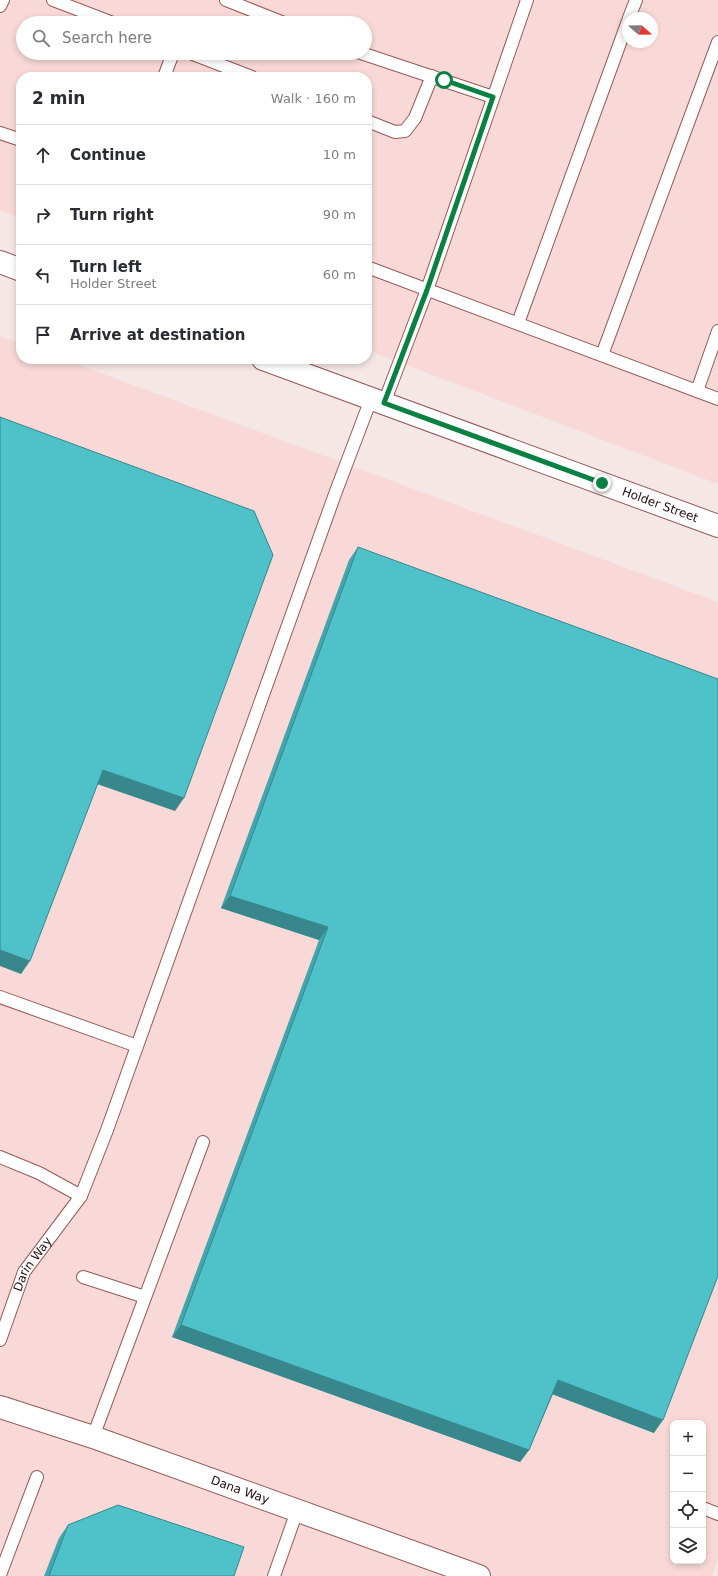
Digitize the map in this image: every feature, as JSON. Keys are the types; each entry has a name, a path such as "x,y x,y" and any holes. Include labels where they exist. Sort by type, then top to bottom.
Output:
{"street":[{"path":"0,262 16,268"},
{"name":"Holder Street","path":"278,364 718,526"},
{"name":"Dana Way","path":"0,1407 93,1437 468,1574"}],"lane":[{"path":"0,6 3,0"},
{"path":"53,0 95,16"},
{"path":"226,0 266,16"},
{"name":"Darin Way","path":"0,1340 24,1272 80,1196 137,1046 335,494 427,290 527,0"},
{"path":"631,12 636,0"},
{"path":"518,324 622,38"},
{"path":"602,355 718,42"},
{"path":"372,57 493,97"},
{"path":"166,72 170,60"},
{"path":"208,60 239,72"},
{"path":"372,123 395,132 405,130 415,118 432,76"},
{"path":"0,133 16,138"},
{"path":"372,269 718,399"},
{"path":"697,391 718,331"},
{"path":"0,997 137,1046"},
{"path":"93,1437 203,1142"},
{"path":"0,1157 39,1173 80,1196"},
{"path":"83,1276 145,1297"},
{"path":"0,1575 37,1477"},
{"path":"706,1509 718,1514"},
{"path":"274,1576 297,1511"}],"shaded area":[{"path":"0,0 718,0 718,484 372,352 372,72 16,72 16,216 0,210"},
{"path":"0,336 16,342 16,364 76,364 718,602 718,1559 712,1576 0,1576"}],"building":[{"path":"0,417 254,511 273,555 184,798 103,770 30,961 0,950"},
{"path":"358,547 718,679 718,1276 663,1420 558,1380 529,1450 181,1325 328,927 230,896"},
{"path":"118,1505 244,1547 234,1576 49,1576 68,1525"}],"route":[{"path":"444,80 493,97 427,290 384,403 602,483"}]}
